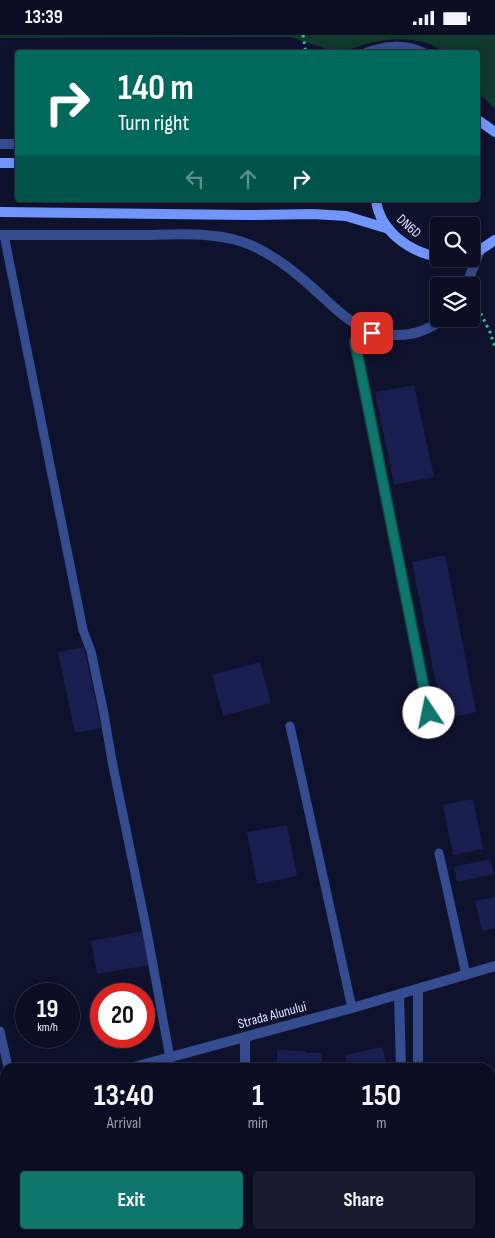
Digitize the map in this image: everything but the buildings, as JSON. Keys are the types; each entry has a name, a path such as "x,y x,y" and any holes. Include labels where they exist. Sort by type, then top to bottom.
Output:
{"main road":[{"path":"480,120 495,132"},
{"path":"0,163 15,163"},
{"name":"DN6D","path":"377,202 383,221 394,235 409,247 430,256"},
{"path":"0,212 346,215 389,229"},
{"path":"480,248 495,239"}],"street":[{"path":"374,50 397,45 417,50"},
{"path":"0,144 15,143"},
{"path":"2,235 185,235 226,237 272,255 301,277 344,317 360,328 372,333 406,335 431,327"},
{"name":"Strada Alunului","path":"150,1063 495,967"},
{"path":"418,989 418,1063"},
{"path":"399,995 401,1063"},
{"path":"245,1037 245,1063"}],"lane":[{"path":"2,235 82,630 91,651 104,714 170,1058"},
{"path":"360,328 355,342 429,713"},
{"path":"290,726 352,1008"},
{"path":"439,853 466,975"},
{"path":"0,1031 7,1063"}],"path":[{"path":"303,35 306,50"},
{"path":"480,312 490,331 495,348"}],"green space":[{"path":"0,35 495,35 495,109 480,94 480,50 441,50 427,43 405,39 384,40 348,50 330,50 290,37 0,38"}],"route":[{"path":"372,333 360,328 355,342 429,713"}]}
